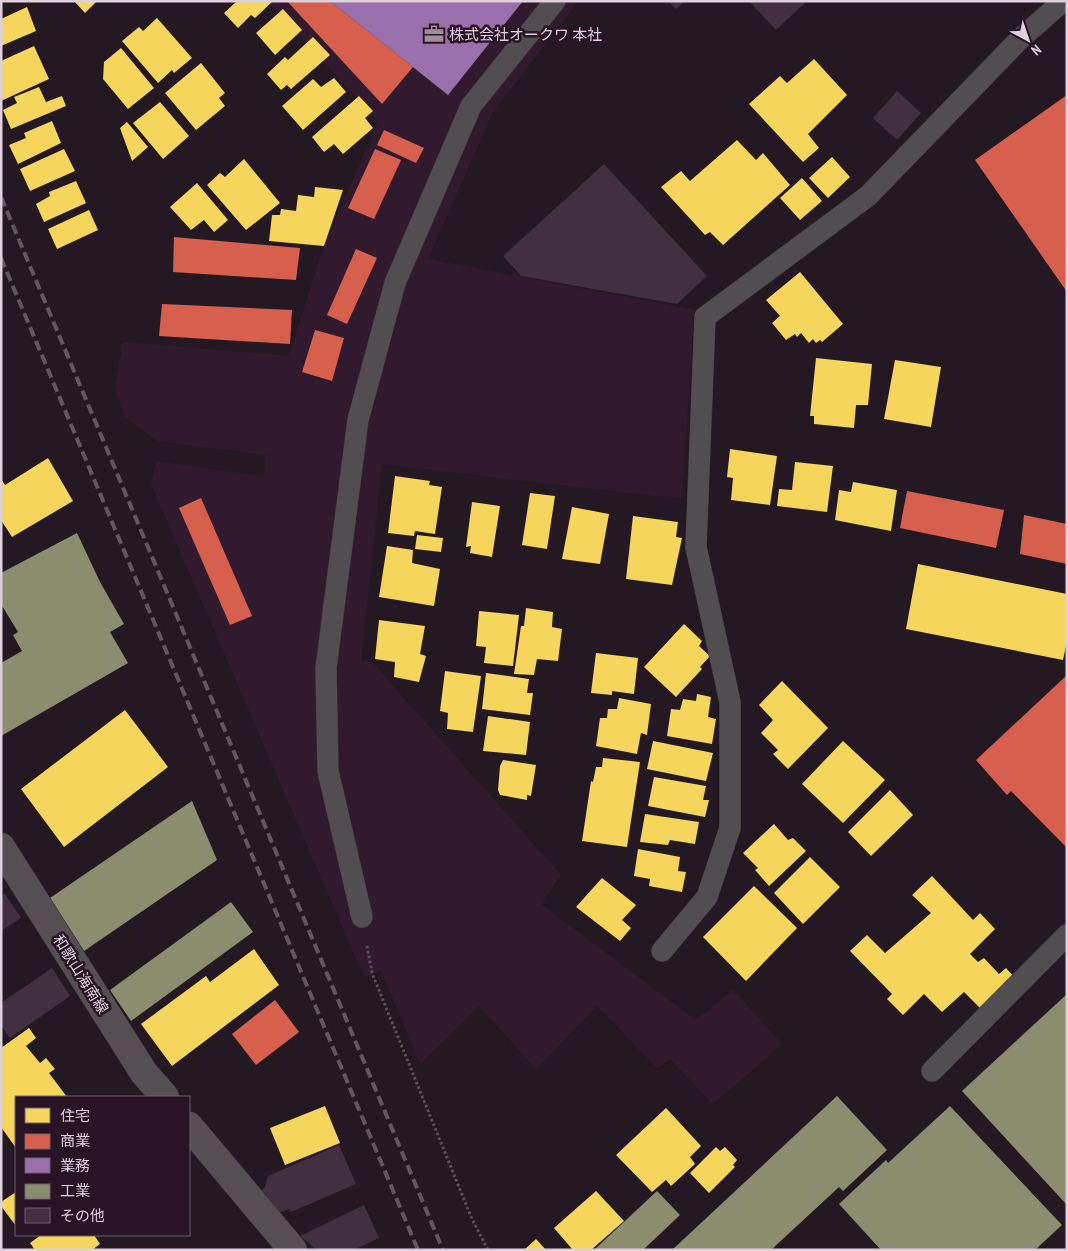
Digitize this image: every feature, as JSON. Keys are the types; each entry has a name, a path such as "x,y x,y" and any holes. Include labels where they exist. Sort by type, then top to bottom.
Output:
{"main road":[{"name":"和歌山海南線","path":"1,848 144,1073 164,1096"},
{"path":"190,1127 293,1250"}],"lane":[{"path":"362,917 328,771 326,668 358,420 395,283 471,106 555,1"},
{"path":"662,951 707,897 730,828 730,702 696,547 705,317 868,196 1019,40 1063,1"},
{"path":"932,1071 1067,935"}],"path":[{"path":"362,917 372,973 472,1219 488,1250"}],"shaded area":[{"name":"株式会社オークワ 本社","path":"267,1 578,1 492,114 428,259 694,310 682,499 382,464 361,661 372,662 561,875 541,904 696,1020 733,990 782,1044 713,1104 670,1059 658,1069 597,1006 536,1069 479,1006 420,1064 381,970 364,977 151,484 156,461 264,476 266,455 158,441 125,417 115,388 123,342 289,356 322,251 378,121"}],"building: 住宅":[{"path":"74,1 97,1 85,13"},
{"path":"237,1 273,1 255,18 251,15 238,28 224,13"},
{"path":"27,7 36,31 1,46 1,19"},
{"path":"283,9 302,30 275,55 256,33"},
{"path":"157,18 192,58 174,73 172,70 158,83 122,41 139,27 143,31"},
{"path":"313,37 330,55 291,89 287,85 281,90 267,74 285,57 288,60"},
{"path":"34,46 49,79 1,101 1,61"},
{"path":"121,48 154,88 128,109 103,79 104,62"},
{"path":"814,59 847,95 808,134 819,148 803,162 749,104 780,76 787,83"},
{"path":"201,63 225,93 219,98 225,106 196,130 165,93"},
{"path":"334,78 346,92 303,130 282,106 313,79 321,87"},
{"path":"39,87 46,102 62,96 66,106 11,129 3,110 17,103 14,97"},
{"path":"359,96 373,111 365,118 373,128 343,154 334,144 324,152 312,137"},
{"path":"160,102 189,136 163,159 133,123"},
{"path":"52,121 61,143 18,164 9,145 26,138 24,133"},
{"path":"127,122 148,147 132,161 120,128"},
{"path":"737,140 756,160 763,153 790,185 723,245 710,232 705,235 661,187 681,171 690,181"},
{"path":"64,149 75,171 30,191 20,169"},
{"path":"832,157 850,177 828,198 809,178"},
{"path":"244,159 280,203 246,230 207,185 220,173 225,177"},
{"path":"802,178 822,201 800,220 780,198"},
{"path":"76,181 86,203 44,222 36,204 50,196 49,192"},
{"path":"197,183 228,220 214,232 204,220 191,230 170,207"},
{"path":"315,187 343,190 324,246 269,241 272,215 280,215 281,209 296,211 298,195 314,197"},
{"path":"89,210 98,230 57,249 48,229"},
{"path":"800,272 843,324 822,342 820,340 816,343 813,339 809,343 801,333 797,337 795,334 786,340 772,323 780,316 766,300"},
{"path":"816,358 872,364 868,405 856,405 854,428 814,424 814,416 810,416"},
{"path":"895,360 941,367 931,427 884,419"},
{"path":"730,449 777,456 770,505 731,500 733,478 727,477"},
{"path":"48,458 73,501 12,537 1,520 1,479 5,485"},
{"path":"795,462 833,466 827,512 777,506 779,489 792,490"},
{"path":"395,476 430,481 429,485 442,487 435,534 415,531 414,536 388,533"},
{"path":"853,482 897,490 891,531 835,520 839,490 851,492"},
{"path":"530,493 555,496 547,549 522,545"},
{"path":"472,502 500,506 492,557 470,553 471,546 466,547"},
{"path":"572,507 609,514 600,564 562,559"},
{"path":"633,516 678,522 676,537 682,538 672,585 626,579"},
{"path":"417,535 443,538 441,552 415,549"},
{"path":"387,546 413,550 412,563 440,569 434,606 379,597"},
{"path":"918,564 1067,594 1067,641 1063,660 906,629"},
{"path":"526,608 553,612 552,627 562,629 558,661 537,659 534,675 514,674 521,626 524,626"},
{"path":"479,611 519,615 513,666 484,663 486,647 476,646"},
{"path":"379,620 425,626 420,654 426,656 419,682 394,677 395,662 375,659"},
{"path":"684,624 702,641 699,646 710,656 700,667 702,669 676,697 644,667"},
{"path":"596,653 638,658 634,694 612,691 612,695 591,693"},
{"path":"445,671 481,676 473,732 447,729 448,713 440,711"},
{"path":"486,673 529,679 527,693 533,693 530,715 482,709"},
{"path":"782,681 828,728 788,769 773,754 778,750 761,733 773,720 759,705"},
{"path":"697,694 711,697 708,717 716,719 712,744 667,736 671,709 680,710 683,699 696,701"},
{"path":"619,698 651,704 647,735 641,733 637,754 596,746 600,718 607,718 608,709 617,709"},
{"path":"125,710 168,767 64,847 21,789"},
{"path":"488,716 530,722 526,755 483,751"},
{"path":"653,741 713,753 706,781 647,769"},
{"path":"843,741 885,780 843,823 802,784"},
{"path":"603,758 640,762 627,847 582,841 591,781 593,782 596,767 602,767"},
{"path":"503,760 536,765 531,796 527,795 527,800 500,795 498,790 500,766"},
{"path":"654,777 706,786 703,800 709,800 705,817 648,806"},
{"path":"890,790 913,815 871,856 848,832"},
{"path":"645,814 699,822 695,844 670,840 668,845 640,842"},
{"path":"774,824 788,840 793,838 806,851 769,886 755,870 758,868 743,853"},
{"path":"638,849 680,857 678,871 686,872 682,892 649,886 650,879 634,876"},
{"path":"810,857 840,887 803,924 774,893"},
{"path":"932,876 973,920 980,913 995,929 970,954 978,962 984,958 999,974 1006,968 1016,979 982,1010 964,992 942,1012 924,994 903,1015 887,999 892,994 850,951 867,935 885,953 931,913 912,895"},
{"path":"602,878 636,905 622,920 631,928 620,941 576,907"},
{"path":"754,886 797,928 746,981 703,937"},
{"path":"254,949 279,985 172,1066 141,1024 206,976 210,982"},
{"path":"29,1028 36,1038 26,1046 40,1063 46,1058 55,1069 49,1073 66,1096 15,1096 15,1147 1,1127 1,1048"},
{"path":"325,1106 340,1143 285,1165 270,1128"},
{"path":"666,1108 701,1146 690,1157 695,1164 671,1186 666,1180 652,1192 616,1155"},
{"path":"716,1147 720,1151 725,1147 737,1160 733,1165 735,1167 709,1193 690,1173"},
{"path":"596,1191 624,1221 591,1250 573,1250 554,1228"},
{"path":"15,1193 15,1225 1,1206 1,1202"},
{"path":"40,1236 95,1236 100,1244 92,1250 35,1250 30,1243"},
{"path":"536,1239 546,1250 524,1250"}],"building: 商業":[{"path":"287,1 330,1 413,67 382,104"},
{"path":"1067,95 1067,292 975,160"},
{"path":"384,130 424,148 416,163 377,145"},
{"path":"375,149 401,160 374,219 348,208"},
{"path":"174,237 300,248 296,280 173,272"},
{"path":"356,249 377,258 347,324 327,315"},
{"path":"162,304 292,310 290,344 159,336"},
{"path":"315,330 344,338 332,381 302,372"},
{"path":"907,491 1004,510 996,548 900,528"},
{"path":"201,498 252,616 230,625 179,508"},
{"path":"1024,515 1067,524 1067,564 1020,554"},
{"path":"1067,675 1067,848 1011,791 1007,795 976,760"},
{"path":"275,1000 299,1032 256,1065 232,1034"}],"building: 業務":[{"name":"株式会社オークワ 本社","path":"330,1 523,1 448,95"}],"building: 工業":[{"path":"77,533 100,582 124,624 110,632 128,663 1,736 1,663 22,651 13,635 18,632 1,604 1,573"},
{"path":"192,801 217,860 84,951 50,898"},
{"path":"231,902 253,932 131,1021 110,990"},
{"path":"1067,994 1067,1205 962,1091"},
{"path":"837,1096 887,1150 843,1191 839,1187 771,1250 672,1250"},
{"path":"950,1106 1062,1225 1035,1250 881,1250 839,1204 886,1160 888,1163"},
{"path":"657,1191 680,1215 643,1250 594,1250"}],"building: その他":[{"path":"668,1 685,1 676,9"},
{"path":"749,1 807,1 776,30"},
{"path":"897,91 921,113 897,140 873,118"},
{"path":"604,164 707,276 677,304 521,276 503,256"},
{"path":"5,894 21,918 1,931 1,896"},
{"path":"52,968 70,996 10,1038 1,1025 1,1003"},
{"path":"339,1145 356,1184 291,1212 289,1209 278,1213 259,1191 264,1189 268,1176"},
{"path":"364,1205 379,1238 354,1250 317,1250 300,1236"}],"railway":[{"path":"1,197 443,1250"},
{"path":"1,258 418,1250"}],"place":[{"name":"株式会社オークワ 本社","path":"434,34"}]}
